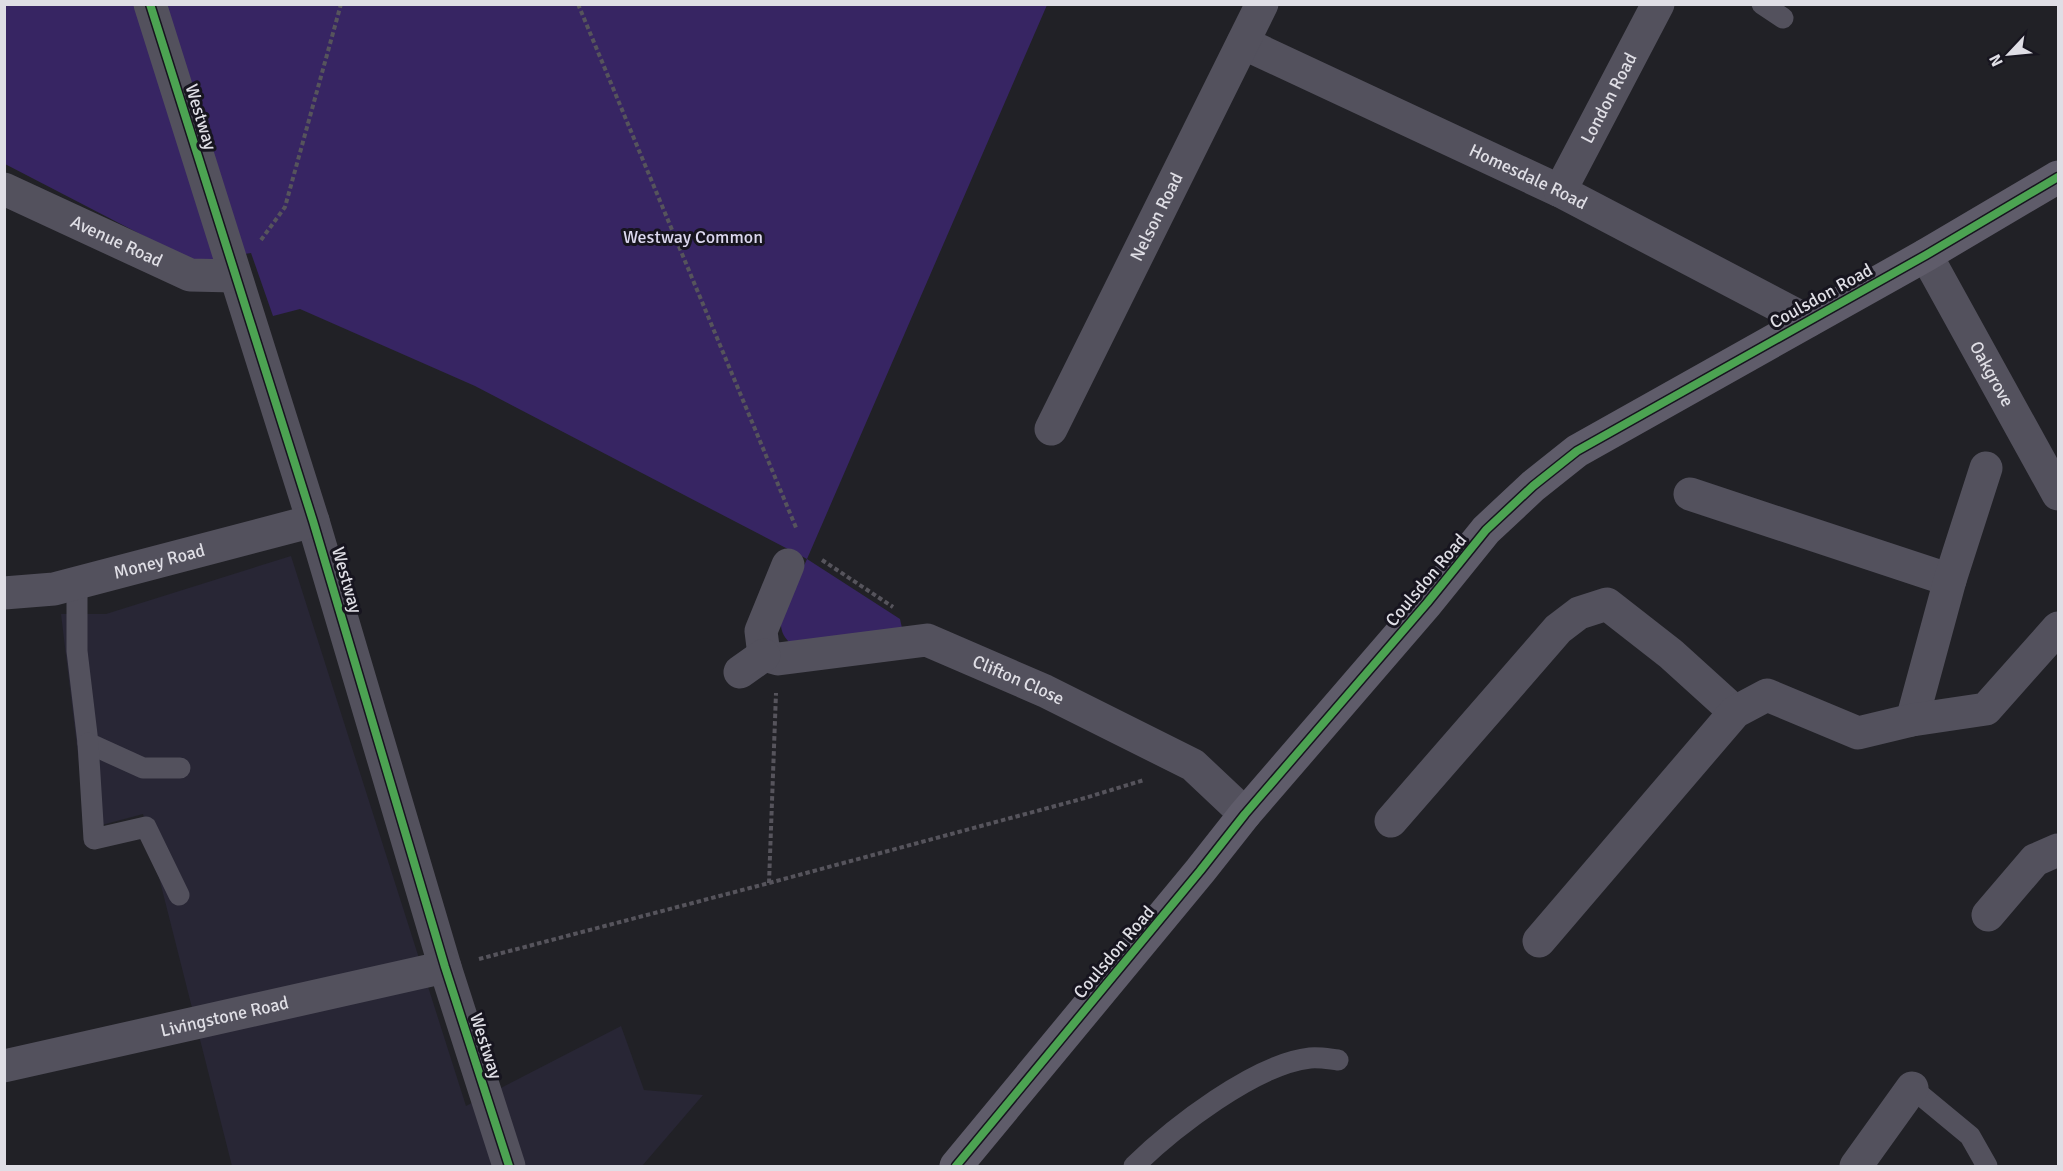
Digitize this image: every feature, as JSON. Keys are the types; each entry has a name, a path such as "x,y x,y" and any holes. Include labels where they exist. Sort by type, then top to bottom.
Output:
{"street":[{"name":"Westway","path":"150,4 313,521 445,967 509,1167"},
{"name":"Nelson Road","path":"1051,429 1262,4"},
{"name":"London Road","path":"1560,191 1658,4"},
{"name":"Homesdale Road","path":"1243,43 1560,191 1808,321"},
{"name":"Coulsdon Road","path":"956,1167 1245,814 1420,612 1486,530 1533,486 1577,452 1926,255 2058,177"},
{"name":"Avenue Road","path":"4,189 190,276 235,276"},
{"name":"Oakgrove","path":"1926,255 2058,494"},
{"path":"1912,720 1950,580 1986,468"},
{"path":"1690,494 1950,580"},
{"name":"Money Road","path":"4,593 54,589 313,521"},
{"path":"802,553 761,631 761,662 927,640"},
{"path":"1391,821 1558,629 1579,613 1606,604 1671,654 1735,712"},
{"path":"1539,940 1735,712 1767,695 1858,733 1912,720 1986,708 2058,628"},
{"name":"Clifton Close","path":"927,640 1044,691 1193,765 1245,814"},
{"path":"1988,915 2036,860 2058,850"},
{"name":"Livingstone Road","path":"4,1066 445,967"},
{"path":"1856,1167 1912,1088"}],"lane":[{"path":"1762,4 1783,18"},
{"path":"77,583 77,651 88,743 94,838 146,827 179,895"},
{"path":"88,743 143,768 180,768"},
{"path":"1134,1167 1211,1103 1243,1083 1291,1063 1311,1058 1338,1060"},
{"path":"1912,1088 1970,1136 1987,1167"}],"path":[{"path":"235,276 285,207 341,4"},
{"path":"578,4 802,553 915,622 927,640"},
{"path":"761,662 769,883"},
{"path":"445,967 1074,801 1193,765"}],"shaded area":[{"path":"291,556 466,1106 621,1026 644,1090 703,1095 642,1166 232,1166 143,814 87,829 61,614 106,614"}],"green space":[{"name":"Westway Common","path":"4,5 1047,5 807,559 475,386 300,309 273,316 251,253 194,262 5,164"},
{"path":"807,559 900,619 902,628 794,646 785,637 781,627 781,616"}],"cycle path":[{"path":"150,4 313,521 445,967 509,1166"},
{"path":"956,1166 1245,814 1427,603 1486,530 1533,486 1577,451 1926,255 2058,177"}]}
